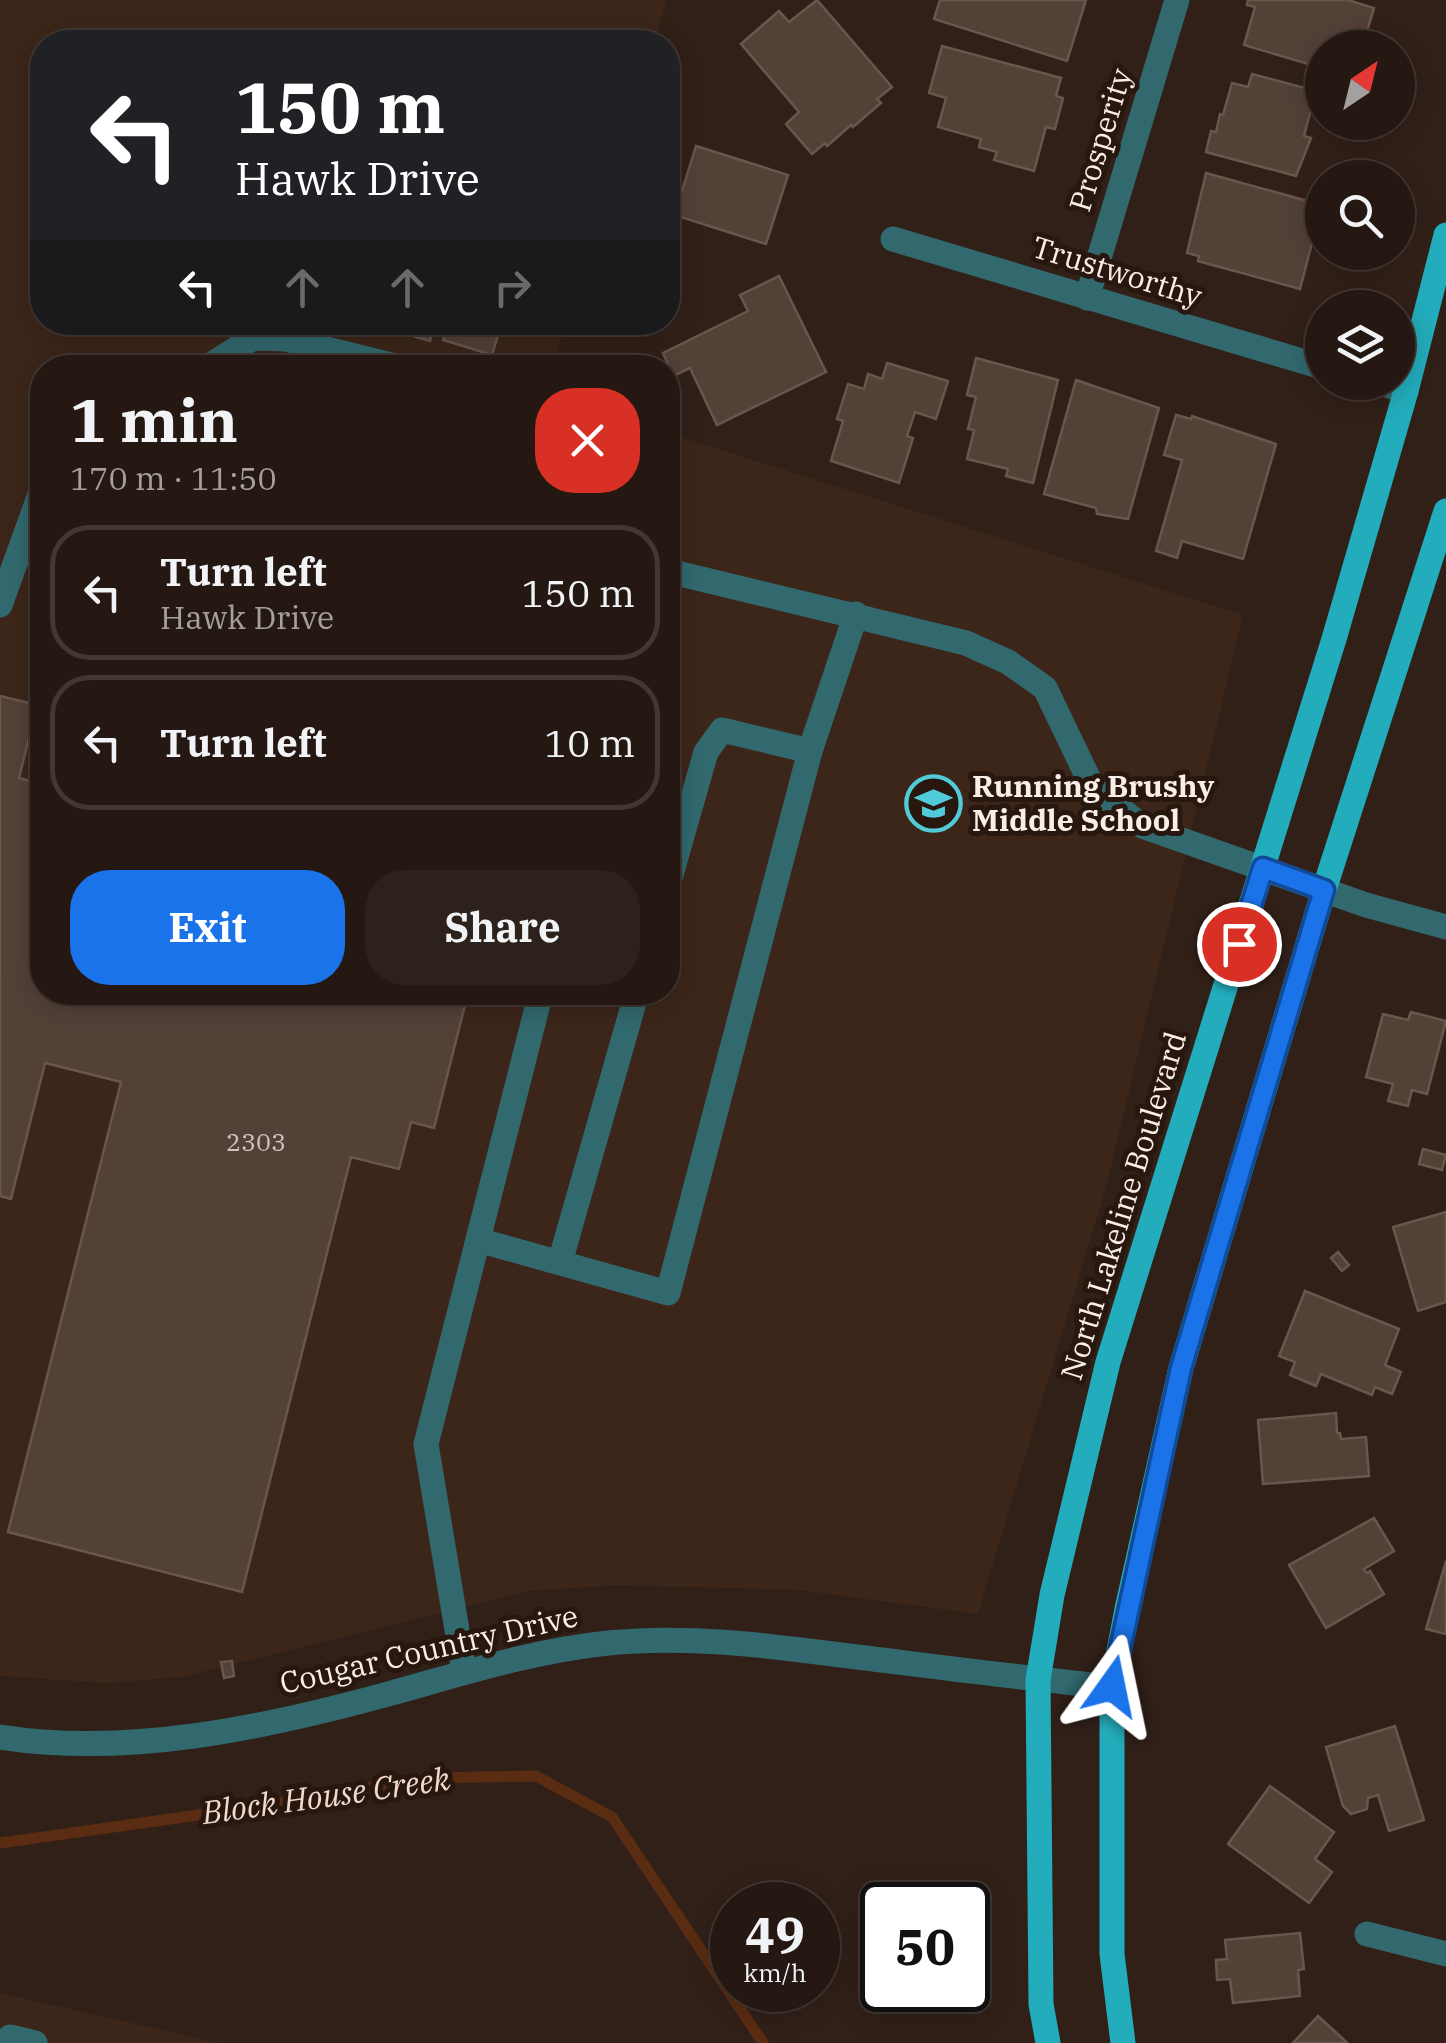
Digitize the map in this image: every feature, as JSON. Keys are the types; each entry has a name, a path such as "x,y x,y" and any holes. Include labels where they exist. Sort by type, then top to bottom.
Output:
{"main road":[{"name":"North Lakeline Boulevard","path":"1415,356 1446,234"},
{"name":"North Lakeline Boulevard","path":"1048,2043 1040,2004 1038,1680 1052,1595 1108,1362 1334,640 1403,400"},
{"path":"1122,2043 1112,1954 1112,1686 1181,1368 1324,890 1446,511"}],"street":[{"name":"Prosperity","path":"1086,298 1177,0"},
{"name":"Trustworthy","path":"893,239 1305,361"},
{"path":"226,355 253,338 286,338 352,355"},
{"path":"0,605 30,522"},
{"path":"680,574 966,643 1008,662 1045,688 1093,788 1142,826 1324,890 1446,927"},
{"path":"478,1240 668,1292 810,751 856,614"},
{"path":"680,843 706,752 722,730 810,751"},
{"path":"464,1672 426,1444 539,1005"},
{"path":"560,1262 633,1005"},
{"name":"Cougar Country Drive","path":"0,1737 35,1742 125,1744 212,1733 384,1696 555,1649 676,1639 742,1643 1112,1686"},
{"path":"1367,1934 1446,1954"},
{"path":"9,2043 10,2037 35,2043"}],"shaded area":[{"name":"Running Brushy Middle School","path":"0,0 667,0 658,30 30,30 30,335 562,335 556,355 30,355 30,1005 680,1005 680,437 1243,615 1106,1187 978,1614 799,1590 618,1585 529,1591 181,1677 107,1683 0,1676"},
{"path":"0,1993 219,2043 0,2043"}],"building":[{"path":"817,0 892,87 877,99 881,103 853,127 812,154 786,124 799,112 741,44 779,11 789,22"},
{"path":"940,0 1086,0 1067,61 934,19"},
{"path":"1248,0 1348,0 1374,8 1367,30 1305,30 1305,63 1244,45 1255,7 1247,5"},
{"path":"942,46 1061,78 1056,96 1063,98 1055,129 1046,127 1034,171 994,160 997,152 979,147 981,139 938,127 946,98 929,93"},
{"path":"1252,74 1305,88 1304,136 1310,140 1296,176 1206,152 1232,83 1248,87"},
{"path":"696,146 788,175 766,244 680,217 682,191"},
{"path":"1206,173 1305,200 1305,270 1300,289 1198,261 1199,256 1187,253"},
{"path":"779,276 826,372 717,425 690,368 680,373 680,355 663,353 748,311 740,295"},
{"path":"409,335 432,335 430,341"},
{"path":"445,335 498,335 492,355 443,340"},
{"path":"976,358 1058,380 1033,483 1006,476 1008,469 967,459 974,430 968,429 976,397 967,395"},
{"path":"887,363 948,381 936,419 915,412 907,436 913,438 899,483 831,461 843,421 837,419 848,384 864,389 868,374 882,379"},
{"path":"1076,380 1159,408 1128,519 1097,514 1096,508 1044,494"},
{"path":"1176,415 1191,419 1192,416 1276,444 1243,559 1182,541 1177,558 1156,551 1182,460 1164,455"},
{"path":"0,696 30,703 30,733 19,778 30,781 30,1005 465,1005 434,1128 411,1122 399,1169 351,1157 242,1592 8,1532 121,1082 45,1063 11,1199 0,1196"},
{"path":"1411,1012 1446,1021 1427,1094 1412,1090 1408,1106 1388,1101 1393,1084 1366,1077 1383,1014 1408,1020"},
{"path":"1423,1149 1446,1155 1442,1170 1419,1164"},
{"path":"1446,1212 1446,1302 1418,1311 1393,1227"},
{"path":"1338,1252 1349,1265 1342,1271 1331,1258"},
{"path":"1305,1291 1399,1329 1385,1365 1401,1372 1392,1394 1375,1387 1372,1395 1321,1374 1316,1386 1290,1375 1295,1362 1279,1356"},
{"path":"1336,1413 1341,1439 1366,1437 1369,1476 1263,1484 1258,1420"},
{"path":"1374,1518 1394,1551 1364,1569 1370,1571 1384,1594 1326,1628 1289,1565"},
{"path":"1446,1561 1446,1634 1426,1629"},
{"path":"232,1661 234,1676 224,1678 221,1662"},
{"path":"1395,1726 1424,1820 1389,1831 1378,1795 1368,1798 1367,1809 1351,1814 1343,1806 1326,1747"},
{"path":"1270,1786 1334,1832 1315,1859 1332,1872 1309,1903 1228,1844"},
{"path":"1300,1933 1304,1969 1298,1970 1300,1996 1233,2003 1230,1979 1217,1980 1216,1960 1227,1959 1225,1940"},
{"path":"1318,2016 1341,2037 1347,2043 1293,2043"}],"waterway":[{"name":"Block House Creek","path":"0,1843 269,1805 424,1778 536,1776 612,1817 763,2043"}],"place":[{"name":"Running Brushy Middle School","path":"933,804"}],"route":[{"path":"1112,1686 1181,1368 1324,890 1263,868 1239,944"}]}
